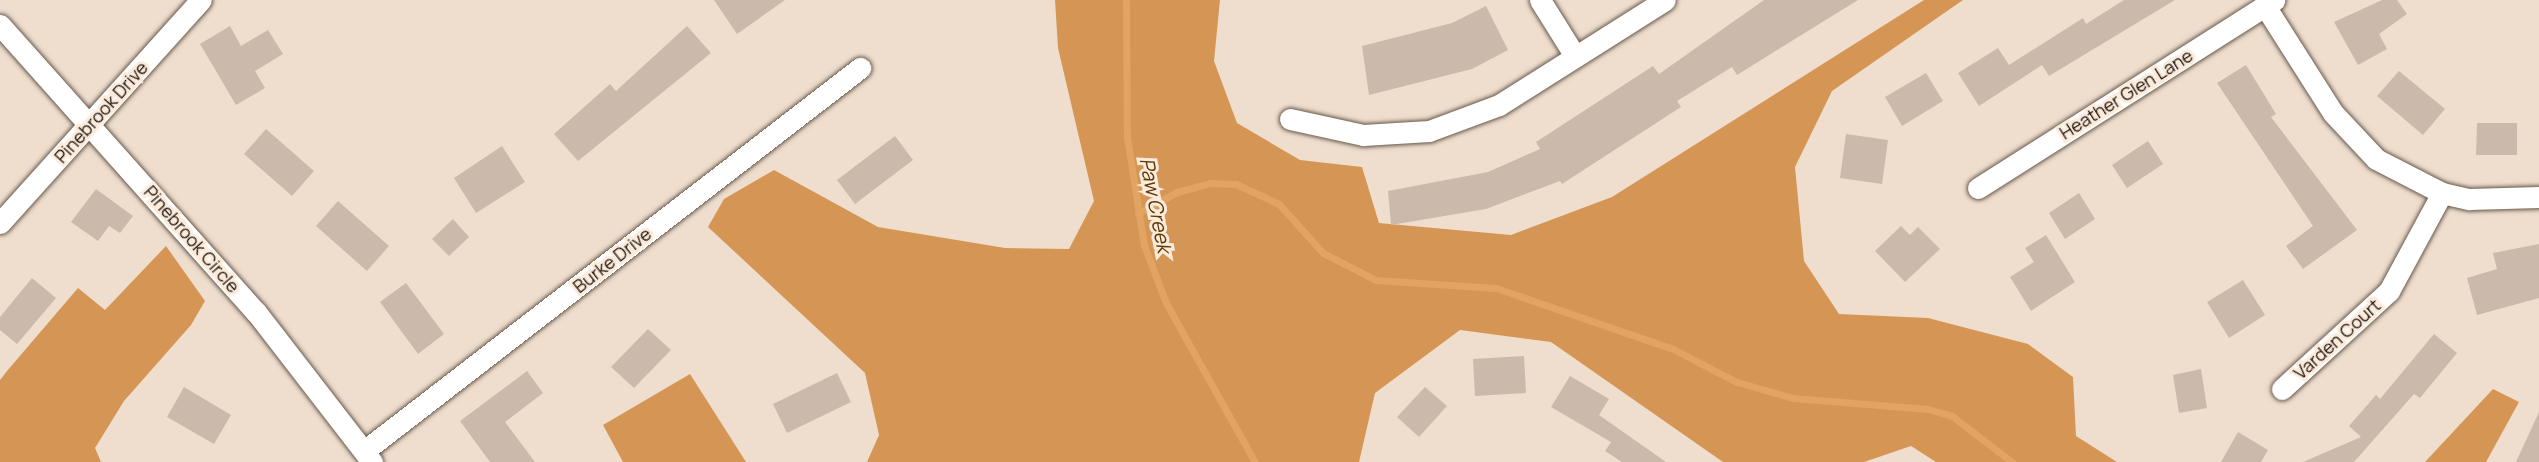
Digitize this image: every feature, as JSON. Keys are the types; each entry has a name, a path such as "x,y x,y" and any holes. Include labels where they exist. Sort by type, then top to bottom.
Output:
{"street":[{"name":"Pinebrook Drive","path":"0,223 201,0"},
{"path":"1540,0 1575,56"},
{"path":"1290,119 1364,135 1429,131 1499,105 1665,0"},
{"path":"2269,3 2355,140 2404,178 2442,193 2478,200 2539,197"},
{"name":"Heather Glen Lane","path":"1978,188 2269,3"},
{"name":"Pinebrook Circle","path":"0,25 92,123 256,312 368,457"},
{"name":"Burke Drive","path":"368,457 860,68"},
{"name":"Varden Court","path":"2282,388 2389,291 2442,193"}],"shaded area":[{"path":"1055,0 1220,0 1214,61 1237,123 1300,160 1362,167 1379,223 1511,235 1612,197 1924,0 1963,0 1832,91 1795,167 1804,261 1839,314 1928,318 2028,344 2073,377 2076,436 2117,462 1936,462 1911,446 1864,462 1723,462 1551,342 1460,330 1375,393 1359,462 867,462 879,435 865,373 708,227 724,199 774,170 878,227 1005,248 1069,249 1094,201 1058,48"},
{"path":"166,246 205,301 191,325 124,401 95,448 101,462 0,462 0,380 78,288 105,310"},
{"path":"690,374 746,462 623,462 603,425"},
{"path":"2493,389 2519,402 2486,462 2425,462"}],"building":[{"path":"714,0 785,0 737,34"},
{"path":"1764,0 1858,0 1737,75 1732,67 1677,101 1681,107 1562,184 1560,181 1486,209 1391,225 1388,191 1488,172 1540,149 1536,142 1653,66 1659,74"},
{"path":"2124,0 2175,0 2049,76 2042,65 1979,106 1958,73 1998,48 2009,65 2083,18 2086,24"},
{"path":"2382,0 2397,0 2407,14 2379,34 2387,49 2358,65 2334,22"},
{"path":"1486,6 1508,50 1472,69 1369,95 1362,46 1452,23"},
{"path":"230,26 241,46 268,30 283,54 255,71 265,88 236,105 200,44"},
{"path":"687,26 711,53 578,161 554,134 610,84 616,91"},
{"path":"2246,65 2276,114 2271,117 2357,230 2303,269 2286,246 2313,226 2217,83"},
{"path":"2399,71 2445,109 2423,135 2377,96"},
{"path":"1926,73 1943,101 1902,126 1885,97"},
{"path":"2477,123 2517,123 2517,155 2476,155"},
{"path":"266,129 314,171 292,196 244,154"},
{"path":"1846,134 1888,140 1882,184 1840,178"},
{"path":"895,136 913,160 855,204 837,180"},
{"path":"2148,141 2163,164 2127,188 2112,165"},
{"path":"502,146 525,182 476,213 454,178"},
{"path":"96,189 133,216 120,233 109,226 98,241 71,222"},
{"path":"2079,193 2095,219 2065,239 2049,213"},
{"path":"338,201 389,246 367,271 316,226"},
{"path":"453,219 469,237 449,256 432,239"},
{"path":"1901,226 1910,235 1918,227 1940,249 1905,282 1875,251"},
{"path":"2046,235 2075,282 2031,311 2010,277 2034,262 2025,248"},
{"path":"2539,244 2539,298 2477,315 2467,278 2497,269 2493,253"},
{"path":"32,278 56,298 17,344 0,330 0,317"},
{"path":"2243,280 2265,315 2229,338 2207,302"},
{"path":"406,283 444,334 418,354 380,302"},
{"path":"648,329 671,350 634,388 611,367"},
{"path":"2434,334 2457,353 2420,398 2414,394 2354,462 2303,462 2361,437 2349,426 2376,395 2380,399"},
{"path":"1524,356 1526,393 1475,396 1473,359"},
{"path":"2201,369 2207,408 2179,413 2173,375"},
{"path":"527,371 543,393 505,422 535,462 490,462 460,421"},
{"path":"837,373 851,402 787,433 773,404"},
{"path":"1570,376 1609,399 1599,415 1666,462 1622,462 1605,451 1611,442 1551,407"},
{"path":"184,387 231,415 214,444 167,417"},
{"path":"1425,387 1447,406 1419,437 1397,417"},
{"path":"2539,412 2539,462 2516,462"},
{"path":"2238,432 2268,450 2261,462 2221,462"}],"waterway":[{"name":"Paw Creek","path":"1126,0 1127,137 1144,245 1166,303 1255,462"},
{"path":"1138,213 1177,192 1210,183 1236,184 1279,204 1323,253 1376,280 1496,288 1673,349 1737,382 1793,398 1928,409 1952,416 2012,462"}]}
